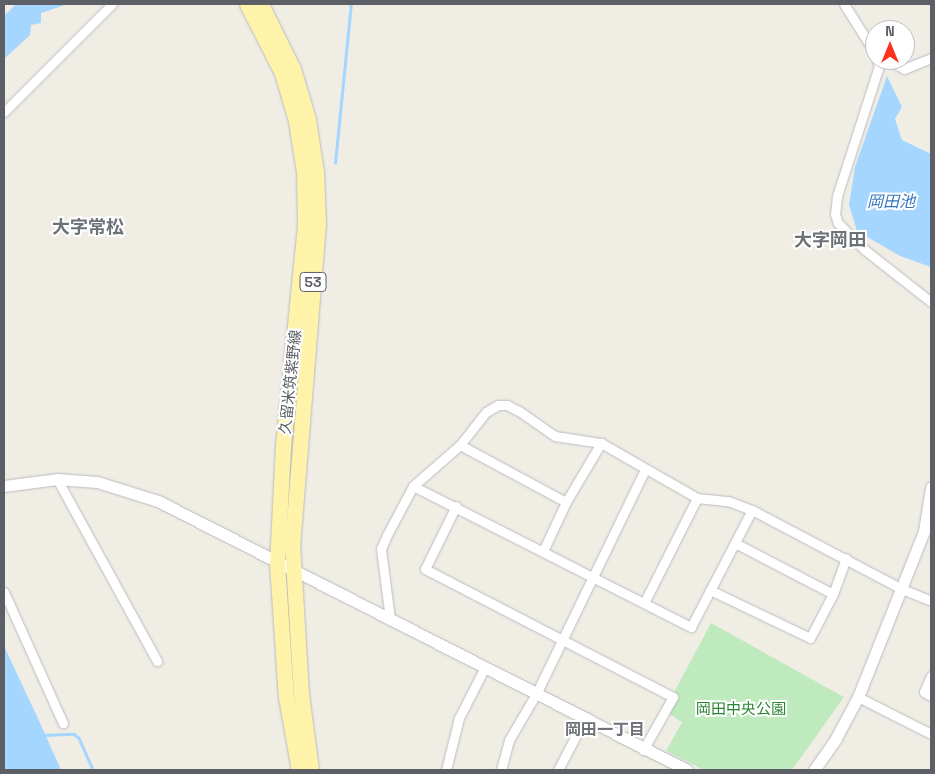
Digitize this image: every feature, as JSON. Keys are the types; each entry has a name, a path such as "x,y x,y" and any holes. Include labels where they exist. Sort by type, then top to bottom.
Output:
{"main road":[{"name":"久留米筑紫野線","path":"247,4 282,73 296,121 304,172 305,225 283,446 277,563 286,696 299,770"},
{"name":"久留米筑紫野線","path":"261,4 293,69 308,119 316,172 318,223 301,410 292,570 301,694 311,770"}],"street":[{"path":"4,112 112,4"},
{"path":"844,4 865,37"},
{"path":"915,65 931,58"},
{"path":"878,70 837,196 835,214 838,223 865,250 931,302"},
{"path":"390,619 381,548 414,486 460,445 486,412 498,405 507,405 519,411 555,436 601,443 697,498 728,501 752,510 902,589 931,601"},
{"path":"544,549 566,502 601,443"},
{"path":"460,445 566,502"},
{"path":"501,770 509,740 537,692 561,638 646,470"},
{"path":"57,479 157,660"},
{"path":"4,486 57,479 97,482 158,501 277,563 537,692 643,750 687,770"},
{"path":"414,486 544,549 691,627 752,510"},
{"path":"814,770 836,738 858,697 924,531 931,488"},
{"path":"645,601 697,498"},
{"path":"456,506 425,570 673,696 643,750"},
{"path":"735,543 833,594"},
{"path":"710,590 810,638 833,594 846,558"},
{"path":"4,592 63,723"},
{"path":"446,770 459,718 485,667"},
{"path":"931,676 924,692 931,696"},
{"path":"858,697 931,734"},
{"path":"558,770 585,718"}],"green space":[{"name":"岡田中央公園","path":"711,623 844,697 792,770 704,770 666,751 682,722 664,711"}],"water":[{"path":"16,4 68,4 41,13 41,23 31,25 30,35 4,59 4,16"},
{"name":"岡田池","path":"887,76 902,107 895,119 902,140 931,154 931,267 900,256 857,231 849,205 855,167"},
{"path":"4,646 41,725 61,770 4,770"}],"waterway":[{"path":"335,163 351,4"},
{"path":"42,735 74,734 79,738 93,770"}],"district":[{"name":"大字常松","path":"88,227"},
{"name":"大字岡田","path":"830,240"},
{"name":"岡田一丁目","path":"605,730"}]}
